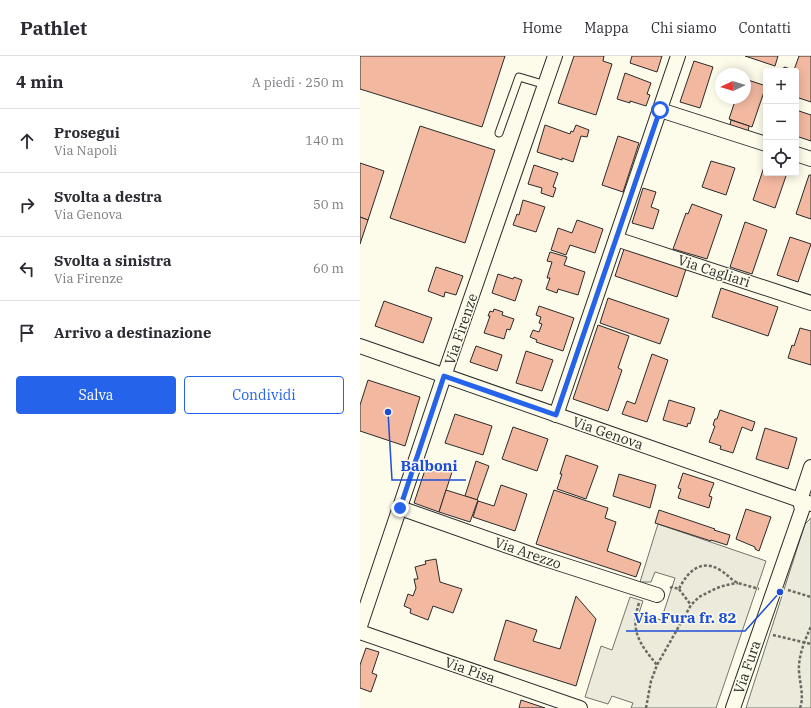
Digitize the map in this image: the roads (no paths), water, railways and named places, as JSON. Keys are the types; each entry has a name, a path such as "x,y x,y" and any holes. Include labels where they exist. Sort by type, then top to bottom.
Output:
{"street":[{"name":"Via Firenze","path":"360,626 444,376 546,86 555,56"},
{"path":"556,415 678,56"},
{"path":"660,110 763,143"},
{"path":"799,155 811,159"},
{"name":"Via Cagliari","path":"616,239 811,303"},
{"name":"Via Genova","path":"360,346 805,502"},
{"name":"Via Fura","path":"733,708 805,502 811,467"},
{"name":"Via Arezzo","path":"400,508 535,555 657,595"},
{"name":"Via Pisa","path":"360,632 580,708"}],"lane":[{"path":"499,133 519,77 546,86"}],"place":[{"name":"Balboni","path":"388,412"},
{"name":"Via Fura fr. 82","path":"780,592"}]}
